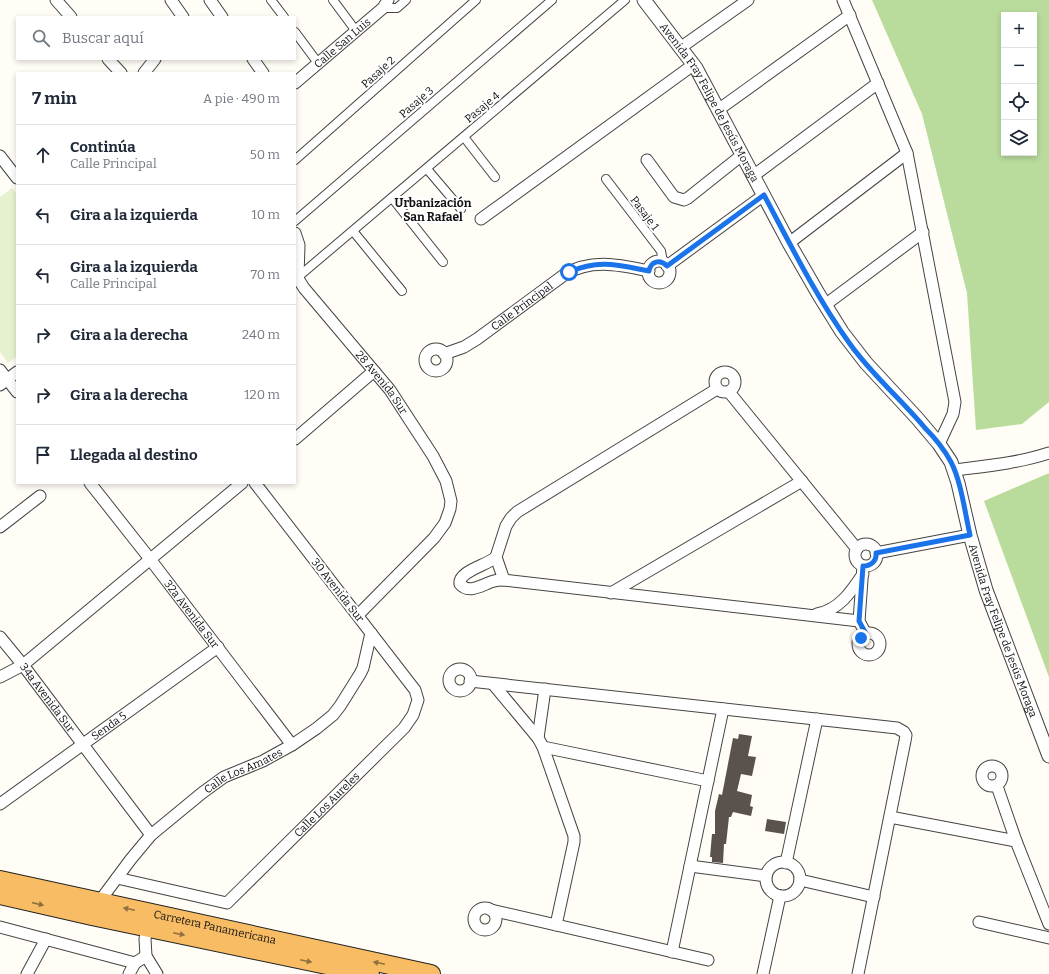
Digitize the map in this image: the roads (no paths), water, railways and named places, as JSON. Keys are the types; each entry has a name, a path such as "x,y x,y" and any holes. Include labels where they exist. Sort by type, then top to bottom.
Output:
{"highway":[{"name":"Carretera Panamericana","path":"0,880 431,974"},
{"name":"Carretera Panamericana","path":"0,895 147,928 370,974"}],"street":[{"path":"56,0 70,16"},
{"path":"171,0 182,16"},
{"path":"210,0 221,16"},
{"path":"271,0 283,16"},
{"path":"333,0 356,31"},
{"path":"386,2 397,8 406,0"},
{"name":"Pasaje 2","path":"296,159 476,0"},
{"name":"Pasaje 3","path":"296,220 552,0"},
{"name":"Pasaje 4","path":"296,276 353,231 427,169 625,0"},
{"name":"Avenida Fray Felipe de Jesús Moraga","path":"644,0 693,66 789,243 825,305 852,346 866,364 917,418 939,444 951,462 958,482 970,535 986,590 1049,756"},
{"path":"680,48 748,0"},
{"path":"844,0 907,152 955,402 951,419 939,444"},
{"name":"Calle San Luis","path":"296,82 356,31 386,2"},
{"path":"718,110 850,15"},
{"path":"296,33 318,63"},
{"path":"109,60 120,72"},
{"path":"145,72 154,60"},
{"path":"254,60 262,72"},
{"path":"481,219 693,66"},
{"path":"753,176 878,83"},
{"path":"464,137 495,177"},
{"path":"789,243 907,152"},
{"path":"647,160 674,197 684,200 742,155"},
{"path":"0,156 16,177"},
{"path":"427,169 461,209"},
{"name":"Pasaje 1","path":"606,179 660,251 665,264"},
{"path":"665,264 669,273 668,277 664,282 657,283 653,281 649,276 650,266 656,262 665,264 764,195"},
{"path":"392,198 443,262"},
{"path":"353,231 402,291"},
{"path":"825,305 923,232"},
{"path":"296,236 299,245 296,276"},
{"name":"Calle Principal","path":"444,354 470,344 564,275 581,267 603,263 649,271"},
{"name":"28 Avenida Sur","path":"296,276 304,288 390,390 433,456 446,481 451,501 445,523 434,538 358,615"},
{"path":"0,370 4,382 16,391"},
{"path":"296,438 374,371"},
{"path":"722,372 729,372 734,377 734,387 729,392 722,392 717,389 714,382 716,376 722,372"},
{"path":"4,382 16,373"},
{"path":"717,389 517,512 506,526 496,557 488,563 464,574 460,578 460,584 462,587 475,589 495,581 504,580 859,621"},
{"path":"729,392 857,549"},
{"path":"954,470 1002,463 1049,453"},
{"path":"611,593 802,481"},
{"name":"32a Avenida Sur","path":"91,484 292,745"},
{"path":"0,677 23,665 241,484"},
{"name":"30 Avenida Sur","path":"256,484 415,690 418,700"},
{"path":"0,526 40,496"},
{"path":"876,553 970,535"},
{"path":"810,615 825,613 841,603 856,585 863,570 873,563 876,553 870,546 863,545 857,549 855,556 857,562 863,570 859,621 866,634"},
{"path":"496,557 504,580"},
{"name":"Calle Los Amates","path":"99,902 151,835 202,793 224,776 263,761 292,745 317,728 333,714 354,686 363,668 371,633"},
{"name":"34a Avenida Sur","path":"0,637 23,665 151,835"},
{"name":"Senda 5","path":"0,804 218,648"},
{"path":"470,681 897,728 904,732 906,735 905,741 858,974"},
{"path":"493,684 540,743 574,836 556,925"},
{"path":"540,743 545,689"},
{"name":"Calle Los Aureles","path":"117,878 226,903 404,728 412,715 418,700"},
{"path":"672,952 723,709"},
{"path":"786,863 817,719"},
{"path":"540,743 708,781"},
{"path":"997,786 1016,841 1049,924"},
{"path":"890,817 1016,841"},
{"path":"786,863 795,868 800,880 796,889 792,893 780,896 768,888 766,876 768,871 776,864 786,863"},
{"path":"690,866 766,876"},
{"path":"800,880 874,897"},
{"path":"763,974 780,896"},
{"path":"491,910 708,960"},
{"path":"979,922 1049,938"},
{"path":"0,927 135,963"},
{"path":"147,928 145,939 146,956 157,974"},
{"path":"27,974 46,939"},
{"path":"129,974 135,963 146,956"}],"district":[{"name":"Urbanización San Rafael","path":"433,210"}]}
